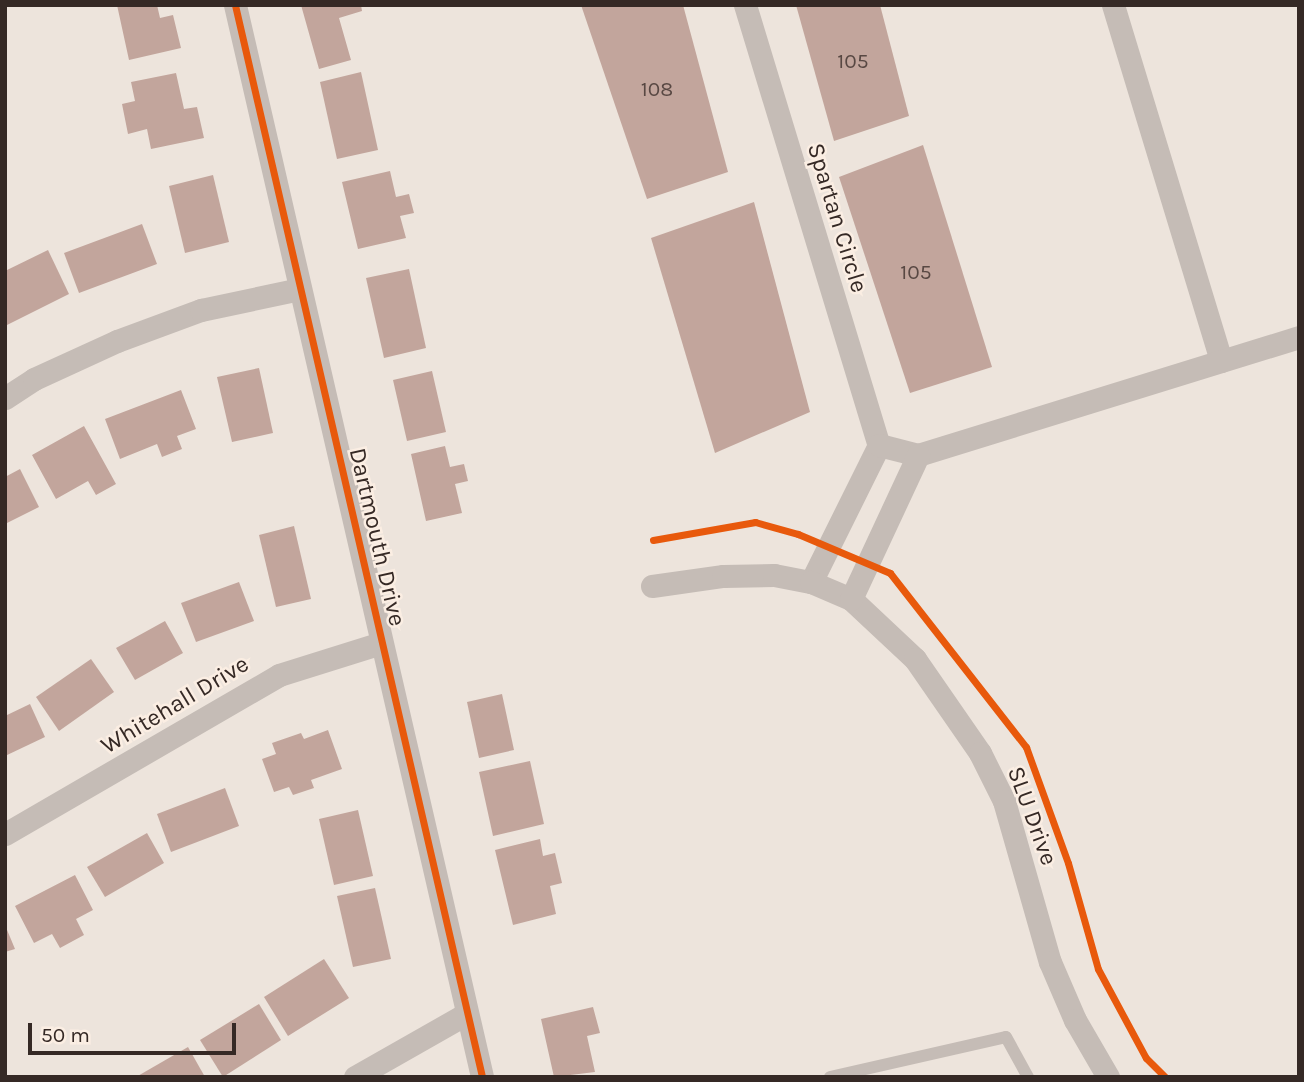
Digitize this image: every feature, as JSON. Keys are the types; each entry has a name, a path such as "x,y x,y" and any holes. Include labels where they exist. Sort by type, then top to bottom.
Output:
{"street":[{"name":"Dartmouth Drive","path":"235,5 482,1077"},
{"name":"Spartan Circle","path":"745,5 879,445"},
{"path":"1113,5 1221,361"},
{"path":"5,398 34,379 117,341 201,310 300,289"},
{"path":"811,582 879,445 918,455 1299,337"},
{"path":"851,599 918,455"},
{"name":"SLU Drive","path":"652,586 723,576 774,575 811,582 851,599 915,659 980,753 1004,801 1050,962 1075,1020 1108,1077"},
{"name":"Whitehall Drive","path":"5,834 279,674 381,643"},
{"path":"355,1077 466,1014"}],"lane":[{"path":"830,1077 1006,1037 1028,1077"}],"building":[{"path":"117,5 157,5 160,18 173,15 181,48 129,60"},
{"path":"301,5 361,5 362,11 339,18 351,60 319,69"},
{"path":"581,5 683,5 728,172 647,199"},
{"path":"796,5 880,5 909,116 834,141"},
{"path":"361,72 378,150 337,159 320,82"},
{"path":"176,73 184,109 197,107 204,138 151,149 147,129 128,134 122,104 135,101 131,82"},
{"path":"923,145 992,367 910,393 839,177"},
{"path":"390,171 396,197 409,194 414,213 400,216 406,238 358,249 342,182"},
{"path":"213,175 229,242 185,253 169,186"},
{"path":"754,202 810,412 715,453 651,238"},
{"path":"142,224 157,264 79,293 64,253"},
{"path":"48,250 69,294 5,326 5,271"},
{"path":"409,269 426,348 384,358 366,278"},
{"path":"259,368 273,433 232,442 217,377"},
{"path":"432,371 446,432 407,441 393,380"},
{"path":"181,390 196,429 177,436 182,449 162,457 157,444 120,459 105,419"},
{"path":"84,426 116,484 96,495 88,481 56,499 32,455"},
{"path":"445,446 450,467 464,464 468,481 455,484 462,513 426,521 411,454"},
{"path":"20,469 39,507 5,524 5,477"},
{"path":"294,526 311,599 276,607 259,535"},
{"path":"239,582 254,621 196,642 181,603"},
{"path":"165,621 183,653 135,680 116,648"},
{"path":"91,659 114,692 59,731 36,697"},
{"path":"502,694 514,750 479,758 467,702"},
{"path":"30,704 45,737 5,756 5,716"},
{"path":"328,730 342,769 311,780 314,788 293,795 289,787 274,792 262,759 276,754 272,743 301,733 304,739"},
{"path":"530,761 544,824 493,836 479,772"},
{"path":"225,788 239,826 171,852 157,814"},
{"path":"358,810 373,876 334,885 319,819"},
{"path":"147,833 164,863 105,897 87,867"},
{"path":"540,839 543,856 555,853 562,883 550,886 556,914 513,925 495,850"},
{"path":"75,875 93,910 76,919 84,935 60,948 52,934 34,943 15,906"},
{"path":"375,888 391,959 353,967 337,896"},
{"path":"5,925 15,949 5,952"},
{"path":"324,959 349,998 288,1036 264,997"},
{"path":"259,1004 281,1040 223,1077 200,1040"},
{"path":"593,1007 600,1033 587,1036 595,1072 554,1077 541,1019"},
{"path":"188,1047 205,1077 136,1077"}],"cycle path":[{"path":"235,5 482,1077"},
{"path":"653,540 755,522 798,534 890,573 1026,747 1068,863 1098,969 1146,1058 1165,1077"}]}
